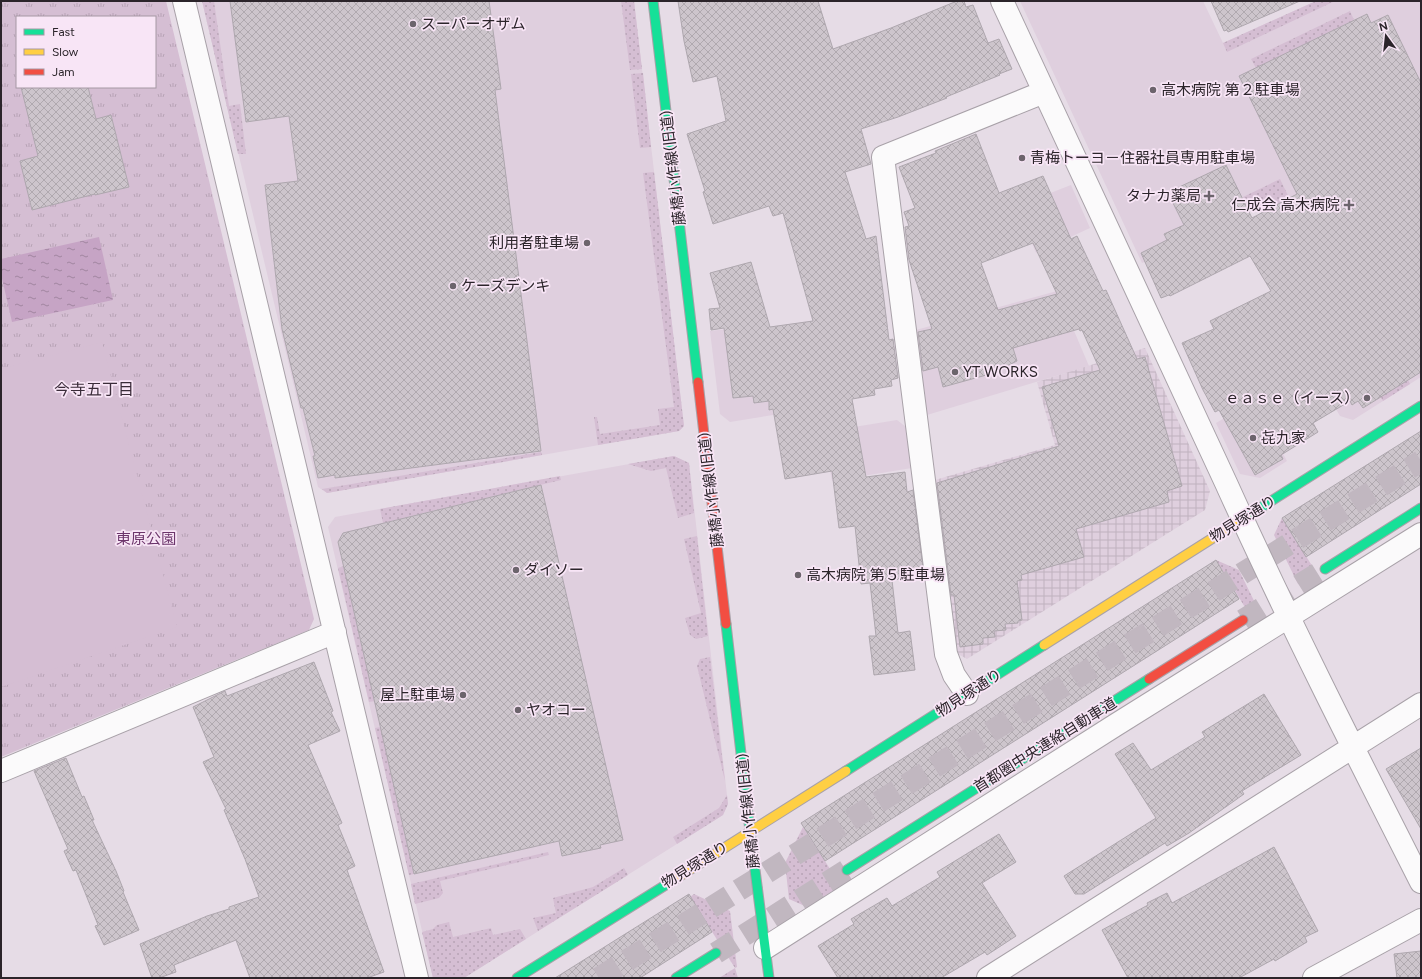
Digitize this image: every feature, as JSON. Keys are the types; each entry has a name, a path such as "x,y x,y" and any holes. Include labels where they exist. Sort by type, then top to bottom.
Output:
{"main road":[{"name":"藤橋小作線(旧道)","path":"653,1 706,441 750,831 769,978"},
{"name":"物見塚通り","path":"517,978 1421,406"},
{"path":"1325,569 1421,508"},
{"name":"首都圏中央連絡自動車道","path":"847,870 1243,620"},
{"path":"676,978 716,953"}],"street":[{"path":"184,1 417,978"},
{"path":"1002,1 1288,616 1352,747 1421,882"},
{"path":"967,694 954,675 946,654 883,157 1044,92"},
{"path":"765,948 1288,616 1421,534"},
{"path":"1,771 335,632"},
{"path":"999,975 1421,704"},
{"path":"1314,978 1421,920"}],"shaded area":[{"path":"202,1 634,1 684,426 679,431 327,493 318,487"},
{"name":"仁成会 高木病院","path":"1020,1 1203,1 1223,43 1316,1 1421,1 1421,377 1353,420 1340,416 1326,392 1365,369 1273,199 1142,263"},
{"path":"1071,185 1090,228 1036,253 1017,206"},
{"path":"1057,291 1089,366 927,415 916,330"},
{"path":"768,324 779,414 730,422 720,414 710,331"},
{"path":"1145,348 1210,491 1205,510 967,659 956,653 935,480 1055,445 1037,382"},
{"path":"1254,401 1287,461 1260,478 1240,474 1216,423"},
{"path":"897,420 906,427 912,468 832,481 823,432"},
{"name":"ヤオコー","path":"674,456 689,463 728,804 723,815 464,978 433,978 328,527 335,517"}],"green space":[{"name":"東原公園","path":"1,1 166,1 314,619 309,630 1,757"},
{"path":"202,1 214,1 229,106 240,104 246,154 238,154"},
{"path":"621,1 634,1 642,69 630,70"},
{"path":"1316,1 1335,1 1227,52 1223,43"},
{"path":"1350,11 1354,20 1256,68 1251,59"},
{"path":"643,73 651,147 640,148 631,74"},
{"path":"654,172 684,426 679,431 598,445 594,417 597,417 600,434 660,425 658,409 674,407 643,173"},
{"path":"1280,179 1384,394 1408,380 1410,384 1383,401 1273,199 1250,210 1243,197"},
{"path":"102,342 177,627 1,687 1,369"},
{"path":"541,452 542,455 327,493 322,489"},
{"path":"674,456 689,463 694,513 678,518 666,468 651,471 628,464"},
{"path":"560,476 561,480 383,523 380,509"},
{"path":"1282,518 1321,580 1311,587 1298,584 1274,535"},
{"path":"697,536 708,636 696,639 690,635 685,618 701,613 684,539"},
{"path":"1216,560 1239,570 1259,611 1254,622"},
{"path":"344,566 375,701 369,702 338,568"},
{"path":"710,657 725,781 697,666 700,659"},
{"path":"381,727 414,874 409,875 375,728"},
{"path":"727,795 728,804 723,815 677,844 673,837 719,808"},
{"path":"803,827 841,886 807,907 789,899 785,863"},
{"path":"548,852 549,855 440,881 443,893 439,898 415,904 411,884"},
{"path":"624,868 628,875 538,931 533,918 556,913 553,898 593,887"},
{"path":"694,894 730,911 737,967 735,968 690,897"},
{"path":"449,922 453,937 491,928 493,935 520,929 526,939 464,978 433,978 422,932 433,929 437,925"},
{"path":"735,968 738,978 719,978"}],"water":[{"path":"99,237 113,300 12,322 1,274 1,259"}],"building":[{"path":"230,1 489,1 501,89 495,90 541,451 335,478 335,475 318,478 313,456 315,456 303,408 301,408 282,329 265,185 298,181 289,116 246,122"},
{"path":"678,1 818,1 833,49 891,28 957,1 964,1 966,7 973,5 988,43 999,39 1012,69 946,97 947,98 898,117 861,129 871,164 845,172 866,239 876,236 889,340 893,339 898,378 891,380 892,386 874,389 875,395 852,399 866,477 905,472 907,492 913,490 923,568 899,571 900,579 892,580 898,633 910,631 915,670 874,675 869,636 876,636 870,583 861,584 855,526 839,528 832,471 785,479 773,409 769,410 769,401 754,403 753,396 733,398 724,328 711,330 709,309 720,308 710,273 751,262 770,327 813,321 783,213 773,216 769,206 713,224 703,192 705,191 687,134 726,121 717,76 693,82 684,41"},
{"path":"1211,1 1300,1 1228,32 1227,30 1224,31"},
{"path":"1367,14 1371,23 1388,15 1421,83 1421,372 1363,408 1358,401 1352,405 1350,401 1313,423 1318,432 1281,455 1283,459 1255,475 1219,410 1215,412 1203,390 1182,343 1214,329 1210,321 1271,291 1250,256 1170,296 1161,298 1141,253 1167,240 1164,234 1184,225 1170,197 1177,194 1175,189 1226,165 1252,218 1297,194 1239,76"},
{"path":"21,88 88,88 96,119 111,115 129,187 32,210 20,161 38,156"},
{"path":"976,134 999,193 1043,176 1071,239 1077,236 1103,291 1106,290 1137,359 1145,357 1182,486 1167,491 1169,502 1076,529 1084,557 1021,575 1022,580 1017,581 1022,620 1018,621 1018,623 1005,624 1006,630 994,631 995,637 983,638 983,644 960,647 954,595 951,595 937,483 1059,446 1042,387 1100,370 1082,330 1080,331 1079,329 1013,348 1017,361 990,374 943,387 938,367 923,371 918,332 932,329 909,260 905,227 909,226 904,212 915,208 899,167 936,153 935,151","holes":["1033,243 1057,294 998,310 981,263"]},
{"path":"1421,431 1421,484 1306,557 1282,518"},
{"name":"屋上駐車場","path":"541,485 623,840 600,845 601,848 562,856 559,841 414,874 338,542 343,533"},
{"path":"1216,560 1239,599 825,861 801,823"},
{"path":"314,662 333,711 331,712 340,731 308,745 342,823 338,825 355,866 347,870 384,972 367,978 250,978 236,940 174,965 176,972 159,978 152,978 140,944 207,916 229,909 229,907 259,897 224,810 226,809 203,762 214,757 193,707 225,691 227,696"},
{"path":"1264,694 1301,755 1242,791 1244,794 1189,833 1167,846 1165,843 1084,894 1075,894 1064,876 1156,818 1115,754 1133,743 1151,770 1205,737 1202,732"},
{"path":"1421,748 1421,829 1386,769"},
{"path":"66,758 82,797 84,796 94,820 92,820 116,871 139,930 104,945 95,926 98,925 76,870 73,871 64,851 68,849 34,771"},
{"path":"999,834 1016,862 982,883 1016,936 987,955 985,952 941,978 838,978 818,946 854,924 851,919 887,898 892,906 940,877 937,872"},
{"path":"1274,847 1318,931 1305,937 1307,942 1275,961 1274,959 1239,978 1128,978 1102,930 1148,905 1147,903 1167,893 1172,903"},
{"path":"689,894 712,932 640,978 555,978"},
{"path":"1421,951 1421,978 1397,978 1394,954"}],"tunnel":[{"path":"599,978 1421,461"},
{"path":"1243,620 1325,569"},
{"path":"716,953 847,870"}],"traffic: fast":[{"path":"653,1 698,382"},
{"path":"1246,517 1421,406"},
{"path":"1325,569 1421,508"},
{"path":"726,624 769,978"},
{"path":"846,771 1044,645"},
{"path":"847,870 1149,679"},
{"path":"517,978 672,881"},
{"path":"676,978 716,953"}],"traffic: slow":[{"path":"1044,645 1246,517"},
{"path":"672,881 846,771"}],"traffic: jam":[{"path":"698,382 726,624"},
{"path":"1149,679 1243,620"}],"place":[{"name":"スーパーオザム","path":"413,24"},
{"name":"高木病院 第２駐車場","path":"1153,90"},
{"name":"青梅トーヨ－住器社員専用駐車場","path":"1022,158"},
{"name":"タナカ薬局","path":"1209,196"},
{"name":"仁成会 高木病院","path":"1349,205"},
{"name":"利用者駐車場","path":"587,243"},
{"name":"ケーズデンキ","path":"453,286"},
{"name":"YT WORKS","path":"955,372"},
{"name":"ｅａｓｅ（イース）","path":"1367,398"},
{"name":"㐂九家","path":"1253,438"},
{"name":"ダイソー","path":"516,570"},
{"name":"高木病院 第５駐車場","path":"798,575"},
{"name":"屋上駐車場","path":"463,695"},
{"name":"ヤオコー","path":"518,710"}],"district":[{"name":"今寺五丁目","path":"94,389"}]}
